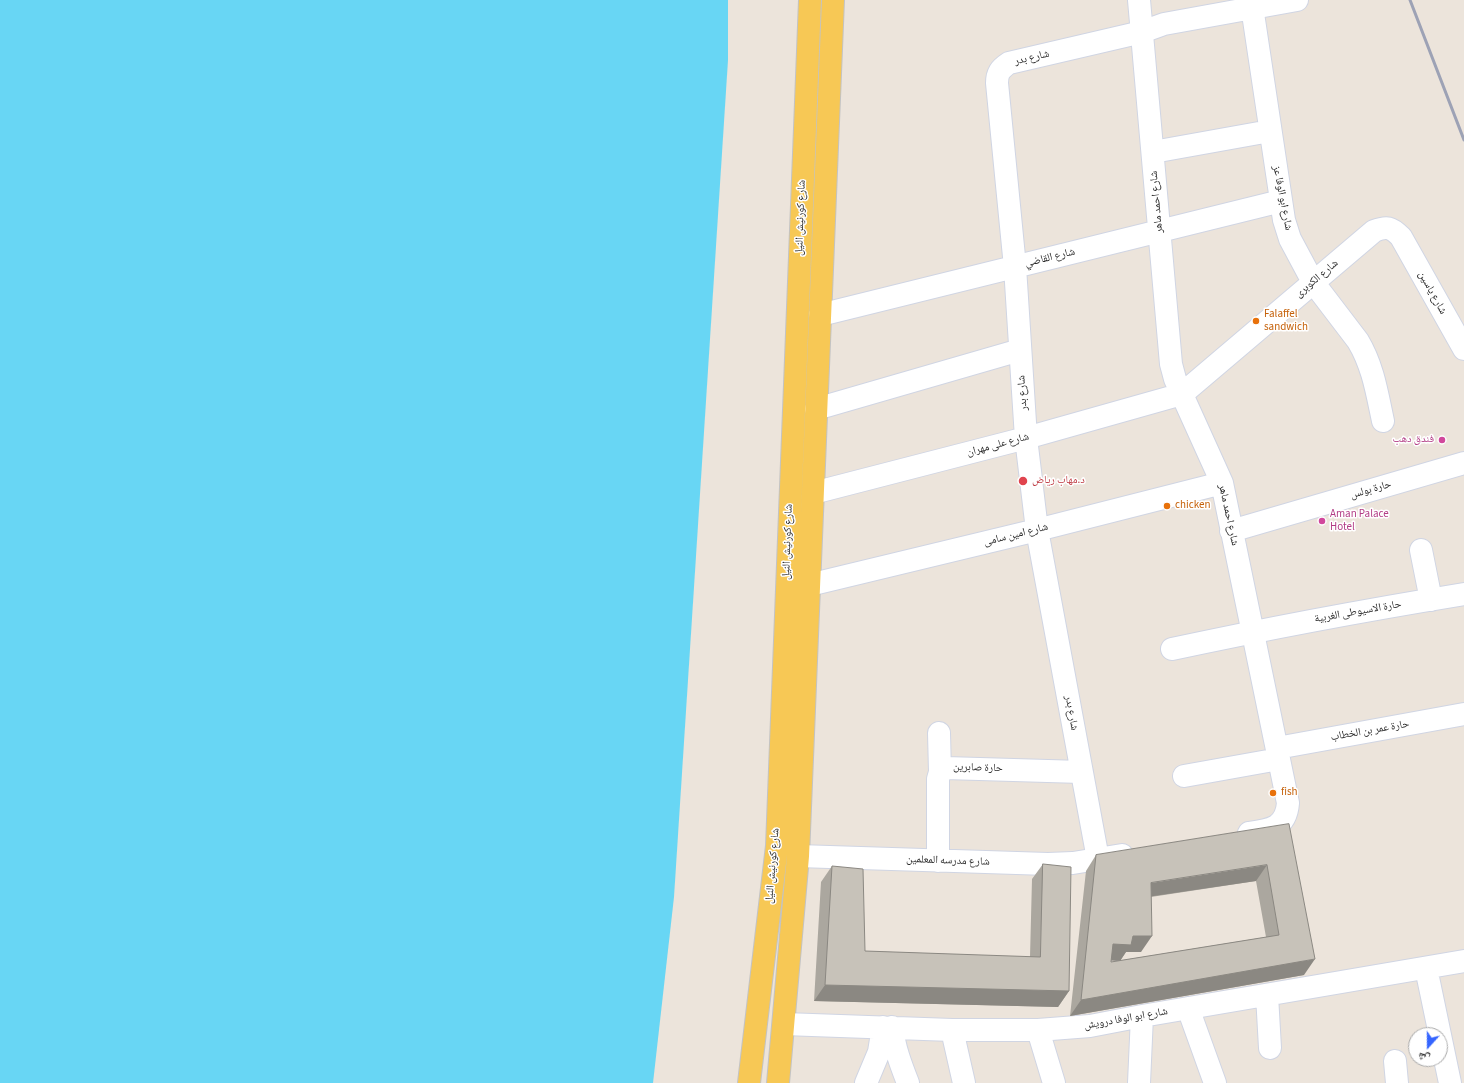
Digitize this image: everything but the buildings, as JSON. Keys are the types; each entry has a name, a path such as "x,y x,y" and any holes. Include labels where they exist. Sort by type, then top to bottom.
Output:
{"main road":[{"name":"شارع كورنيش النيل","path":"749,1083 777,846 810,0"},
{"name":"شارع كورنيش النيل","path":"778,1083 798,856 833,0"}],"street":[{"name":"شارع احمد ماهر","path":"1139,0 1171,364 1175,379 1222,483 1288,803 1287,812 1283,820 1276,827 1268,830 1229,837"},
{"path":"1142,32 1164,24 1251,4 1297,0"},
{"name":"شارع ابو الوفا عز","path":"1251,4 1284,220 1290,239 1313,282 1364,350 1371,370 1383,421"},
{"name":"شارع بدر","path":"1098,859 1037,530 1026,438 1015,267 997,75 1001,68 1009,63 1142,32"},
{"path":"1153,152 1270,131"},
{"name":"شارع القاضي","path":"820,315 1281,201"},
{"name":"شارع الكوبرى","path":"1182,394 1374,231 1384,227 1394,229 1401,237"},
{"name":"شارع ياسين","path":"1401,237 1464,349"},
{"path":"816,409 1020,350"},
{"name":"شارع على مهران","path":"813,493 1026,438 1182,394"},
{"name":"حارة بولس","path":"1232,531 1464,463"},
{"name":"شارع امين سامى","path":"809,584 1037,530 1222,483"},
{"path":"1421,550 1431,600"},
{"name":"حارة الاسيوطى الغربية","path":"1172,649 1382,607 1464,594"},
{"name":"حارة عمر بن الخطاب","path":"1184,776 1278,753 1464,714"},
{"path":"939,733 940,772"},
{"name":"حارة صابرين","path":"938,861 938,779 940,772 945,768 952,767 1082,772"},
{"path":"1098,859 1144,851"},
{"name":"شارع مدرسه المعلمين","path":"798,856 1048,864 1098,859"},
{"name":"شارع ابو الوفا درويش","path":"784,1024 952,1030 1038,1030 1090,1026 1464,961"},
{"path":"1426,968 1454,1072"},
{"path":"1267,995 1270,1048"},
{"path":"1188,1008 1215,1083"},
{"path":"1139,1083 1142,1016"},
{"path":"866,1083 888,1027"},
{"path":"888,1027 908,1083"},
{"path":"952,1030 964,1083"},
{"path":"1038,1030 1054,1083"},
{"path":"1395,1061 1397,1083"}],"water":[{"path":"0,0 728,0 728,60 674,897 653,1083 0,1083"}],"railway":[{"path":"1410,0 1464,140"}],"place":[{"name":"Falaffel sandwich","path":"1256,321"},
{"name":"فندق دهب","path":"1442,440"},
{"name":"د.مهاب رياض","path":"1023,481"},
{"name":"chicken","path":"1167,506"},
{"name":"Aman Palace Hotel","path":"1322,521"},
{"name":"fish","path":"1273,793"}]}
